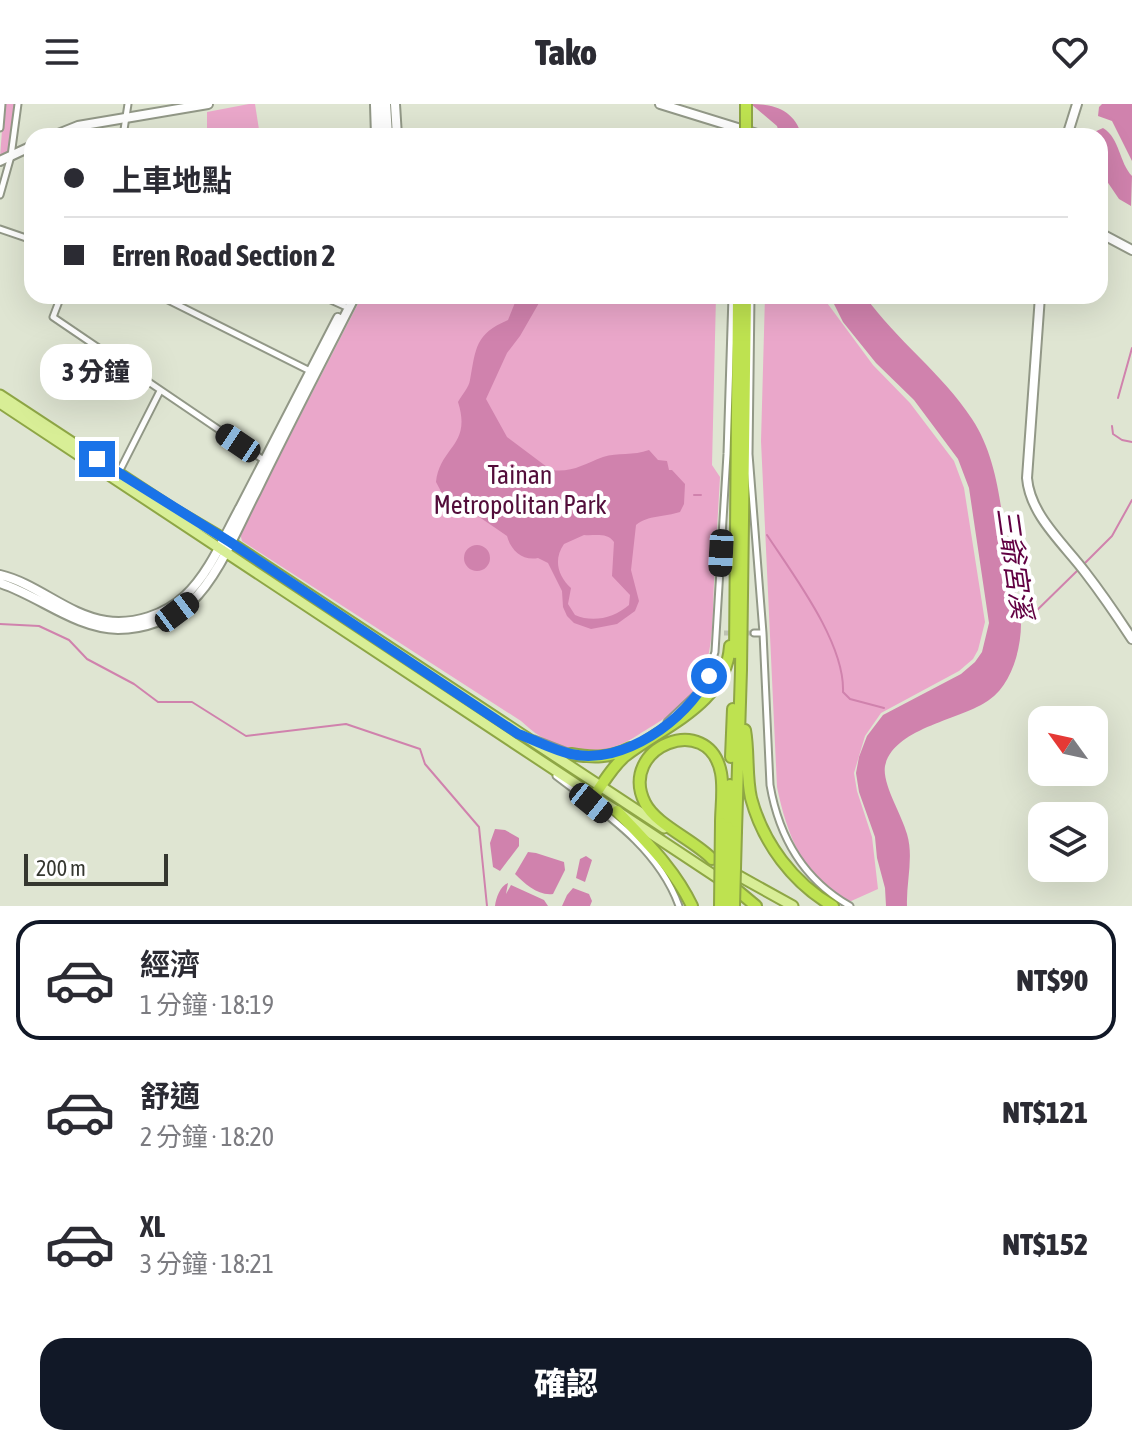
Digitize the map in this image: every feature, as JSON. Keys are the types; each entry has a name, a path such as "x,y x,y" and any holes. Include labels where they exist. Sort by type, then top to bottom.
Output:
{"highway":[{"path":"737,128 739,104"},
{"path":"746,104 751,128"},
{"path":"727,906 742,598 738,304"},
{"path":"739,454 748,304"},
{"path":"597,792 617,764 699,706 729,661 739,490"},
{"path":"734,906 735,552"},
{"path":"720,906 745,730 747,608 742,598"},
{"path":"745,730 751,798 764,831 788,870 833,906"},
{"path":"712,859 700,846 655,815 645,803 640,788 642,771 656,749 679,740 705,746 721,772 732,829 741,906"},
{"path":"571,754 593,758 610,756 646,741"},
{"path":"617,811 661,856 692,906"},
{"path":"738,891 756,906"}],"main road":[{"path":"0,395 472,713 597,792 793,906"},
{"path":"0,403 518,734 597,792 617,811 765,906"}],"street":[{"path":"0,128 2,104"},
{"path":"0,195 11,156 18,104"},
{"path":"125,128 128,104"},
{"path":"73,128 208,104"},
{"path":"380,104 382,128"},
{"path":"395,104 396,128"},
{"path":"660,104 737,128"},
{"path":"1070,128 1077,104"},
{"path":"0,161 24,150"},
{"path":"0,229 24,237"},
{"path":"1108,237 1132,250"},
{"path":"58,304 53,317 267,462"},
{"path":"176,304 310,371"},
{"path":"267,462 310,371 348,304"},
{"path":"0,583 21,590 91,625 131,628 161,621 192,601 204,587 348,304"},
{"path":"518,734 571,754 603,754 622,750 638,743 673,718 694,698 709,676 739,490 732,304"},
{"path":"1039,304 1027,482 1036,509 1132,639"},
{"path":"119,473 160,391"},
{"path":"739,490 763,633 768,761 773,804 793,852 807,873 850,906"},
{"path":"0,575 26,584 93,617 106,621 132,620 160,613 185,596 224,545"},
{"path":"716,633 724,633"},
{"path":"754,633 763,633"},
{"path":"472,713 640,843 660,868 679,906"}],"green space":[{"path":"4,104 16,104 9,153 0,157"},
{"path":"255,104 259,128 207,128 207,112"},
{"name":"Tainan Metropolitan Park","path":"358,304 716,304 712,465 720,477 709,651 701,678 689,697 661,721 626,742 589,751 552,743 242,541 240,533"},
{"path":"765,304 828,304 873,365 910,403 954,461 964,488 985,622 978,650 959,671 881,713 865,736 854,773 872,837 878,889 849,902 820,881 800,854 786,822 777,787 761,441"}],"shaded area":[{"path":"751,104 782,110 789,114 798,128 777,126"},
{"path":"1102,104 1132,104 1132,161 1112,121 1098,116"},
{"path":"1108,131 1132,176 1131,206 1119,199 1108,183"},
{"path":"514,304 538,304 507,353 486,399 507,437 551,470 558,471 609,456 649,450 658,460 667,461 669,470 685,484 684,504 680,512 651,518 636,525 631,570 639,601 635,611 617,624 591,629 574,623 563,607 562,591 548,563 518,554 507,536 457,503 450,499 446,501 436,482 443,460 461,428 458,402 469,383 479,343 489,331 508,320","holes":["584,535 604,536 614,542 612,576 630,595 629,605 603,618 589,619 575,615 568,604 571,588 558,568 559,556 564,544"]},
{"path":"834,304 871,304 972,419 994,471 1020,617 1017,656 1009,676 997,693 977,707 930,726 901,742 885,766 886,782 909,843 907,906 886,906 875,837 859,792 856,773 859,757 867,736 883,715 961,674 975,662 982,652 989,623 969,488 958,459 914,400 876,363 843,322"},
{"path":"477,545 486,549 490,558 486,567 477,571 468,567 464,558 468,549"},
{"path":"495,829 505,830 519,838 519,846 500,871 493,867 490,843"},
{"path":"528,852 564,862 565,870 553,894 537,891 515,874"},
{"path":"586,856 592,860 585,882 576,878 580,859"},
{"path":"508,883 506,894 511,885 544,900 548,906 495,906 497,896"},
{"path":"573,888 589,894 592,901 590,906 562,906"}],"waterway":[{"path":"1118,398 1132,348"},
{"path":"1112,426 1113,434 1132,442"},
{"path":"694,495 701,495"},
{"path":"748,500 753,525"},
{"path":"1083,565 1112,536 1132,500"},
{"path":"767,535 827,632 836,653 843,692 850,699 884,708"},
{"name":"三爺宮溪","path":"1023,620 1029,618 1078,570"},
{"path":"0,624 39,626 69,640 87,659 134,684 158,702 192,702 246,736 346,724 420,749 425,764 479,827 487,906"}],"tunnel":[{"path":"724,633 754,633"}],"route":[{"path":"97,459 230,542 518,734 571,754 603,754 638,743 684,709 703,688 709,676"}]}
